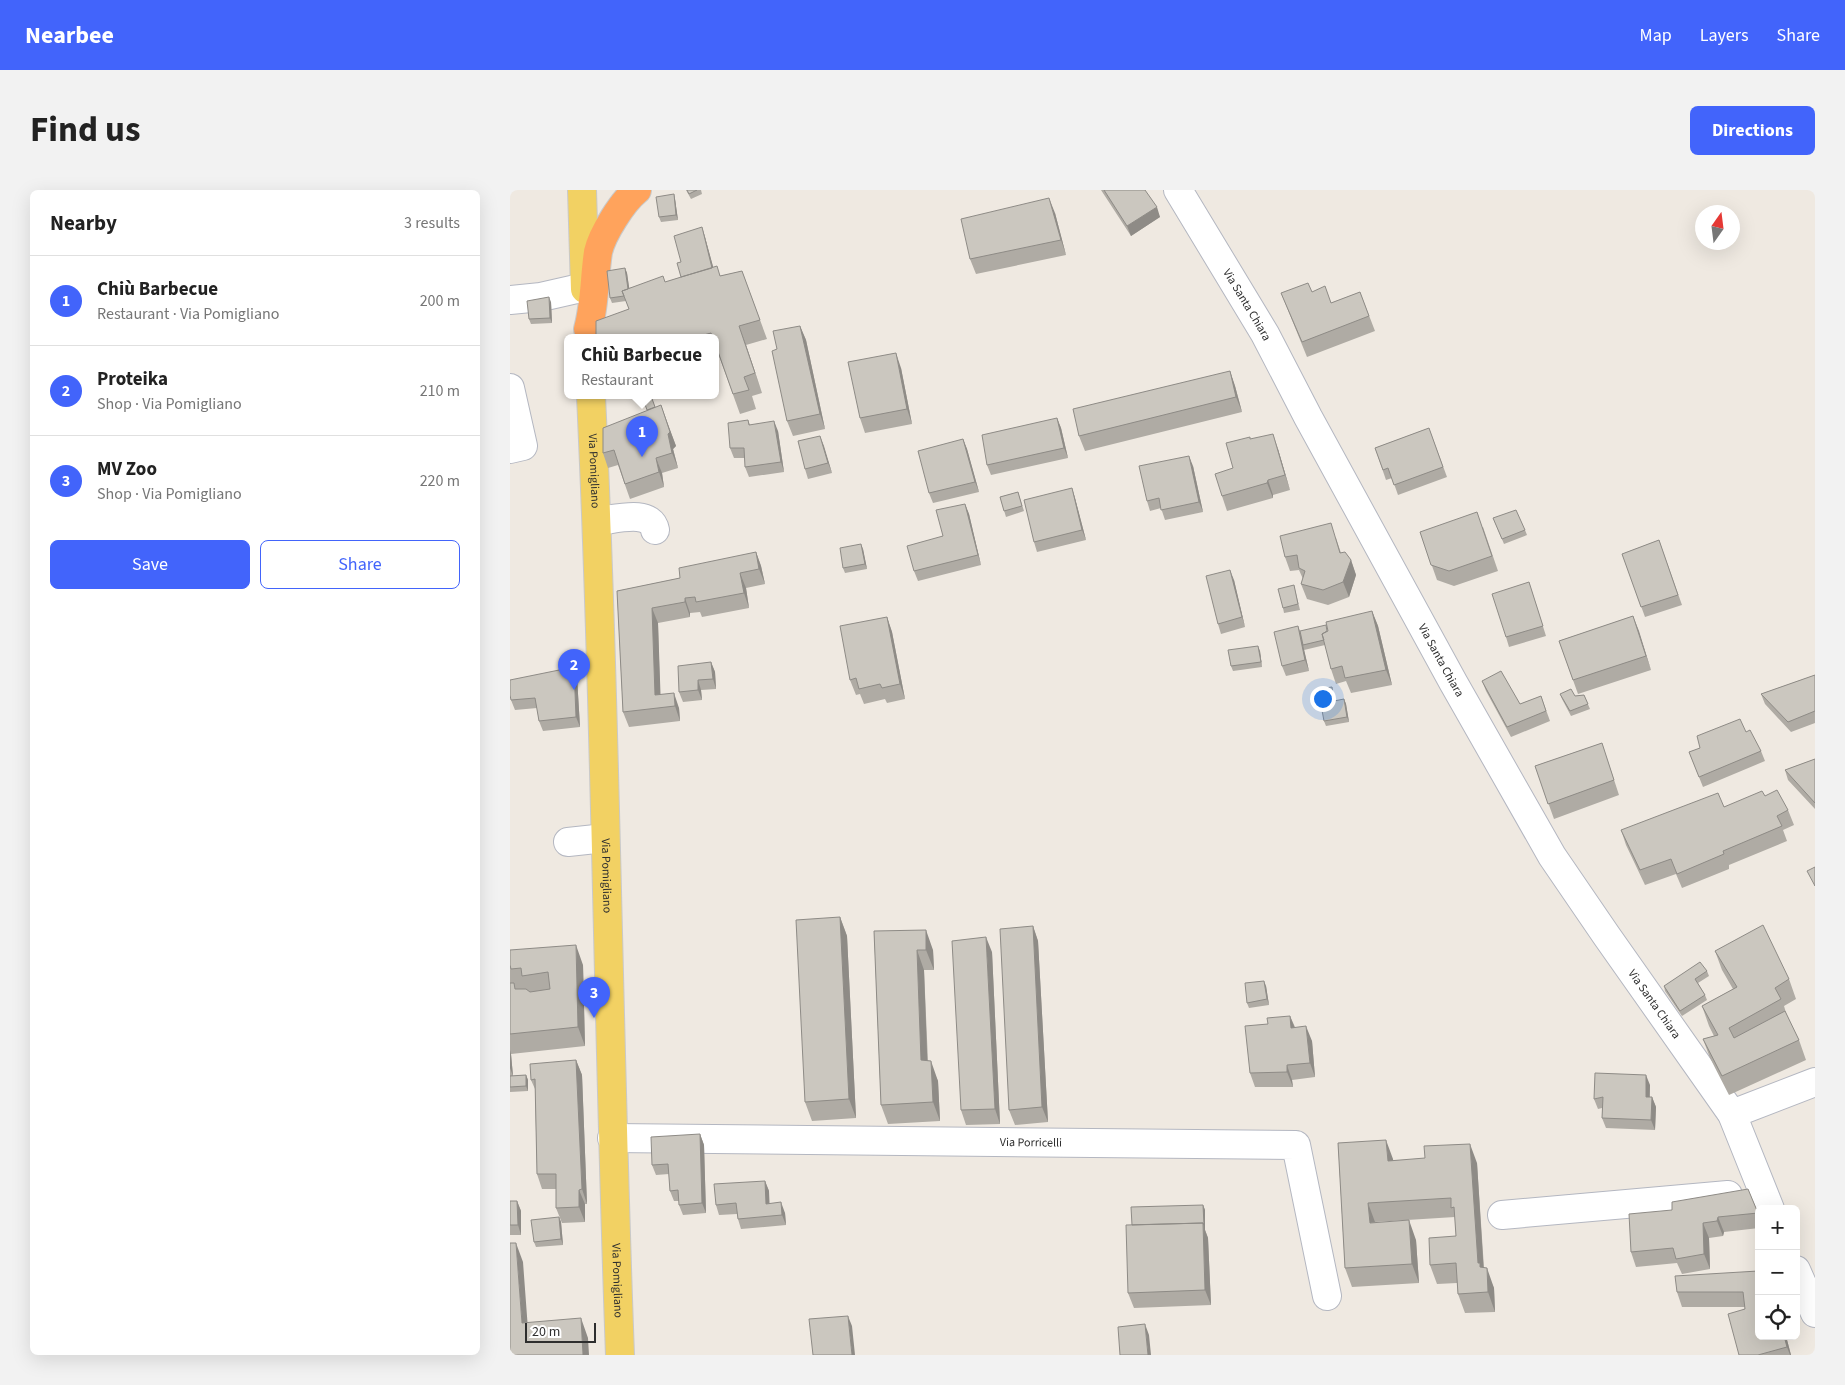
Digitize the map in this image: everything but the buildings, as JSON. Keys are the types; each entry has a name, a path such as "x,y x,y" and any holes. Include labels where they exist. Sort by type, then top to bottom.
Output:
{"highway":[{"path":"588,334 594,308 599,250 615,217 629,196 637,190"}],"main road":[{"path":"582,190 588,334"},
{"name":"Via Pomigliano","path":"591,399 597,521 612,1138 620,1355"}],"street":[{"name":"Via Santa Chiara","path":"1178,190 1265,334 1308,417 1453,682 1552,856 1732,1114 1767,1201"},
{"path":"510,287 546,282 585,287"},
{"path":"510,300 541,297 585,287"},
{"path":"510,388 523,446 510,449"},
{"path":"597,521 640,516 648,518 654,524 655,530"},
{"path":"568,842 605,838"},
{"path":"1732,1114 1815,1082"},
{"name":"Via Porricelli","path":"612,1138 1296,1145 1327,1296"},
{"path":"1502,1215 1767,1201"},
{"path":"1800,1279 1815,1313"}],"place":[{"name":"Chiù Barbecue","path":"642,457"},
{"name":"Proteika","path":"574,690"},
{"name":"MV Zoo","path":"594,1018"}]}
